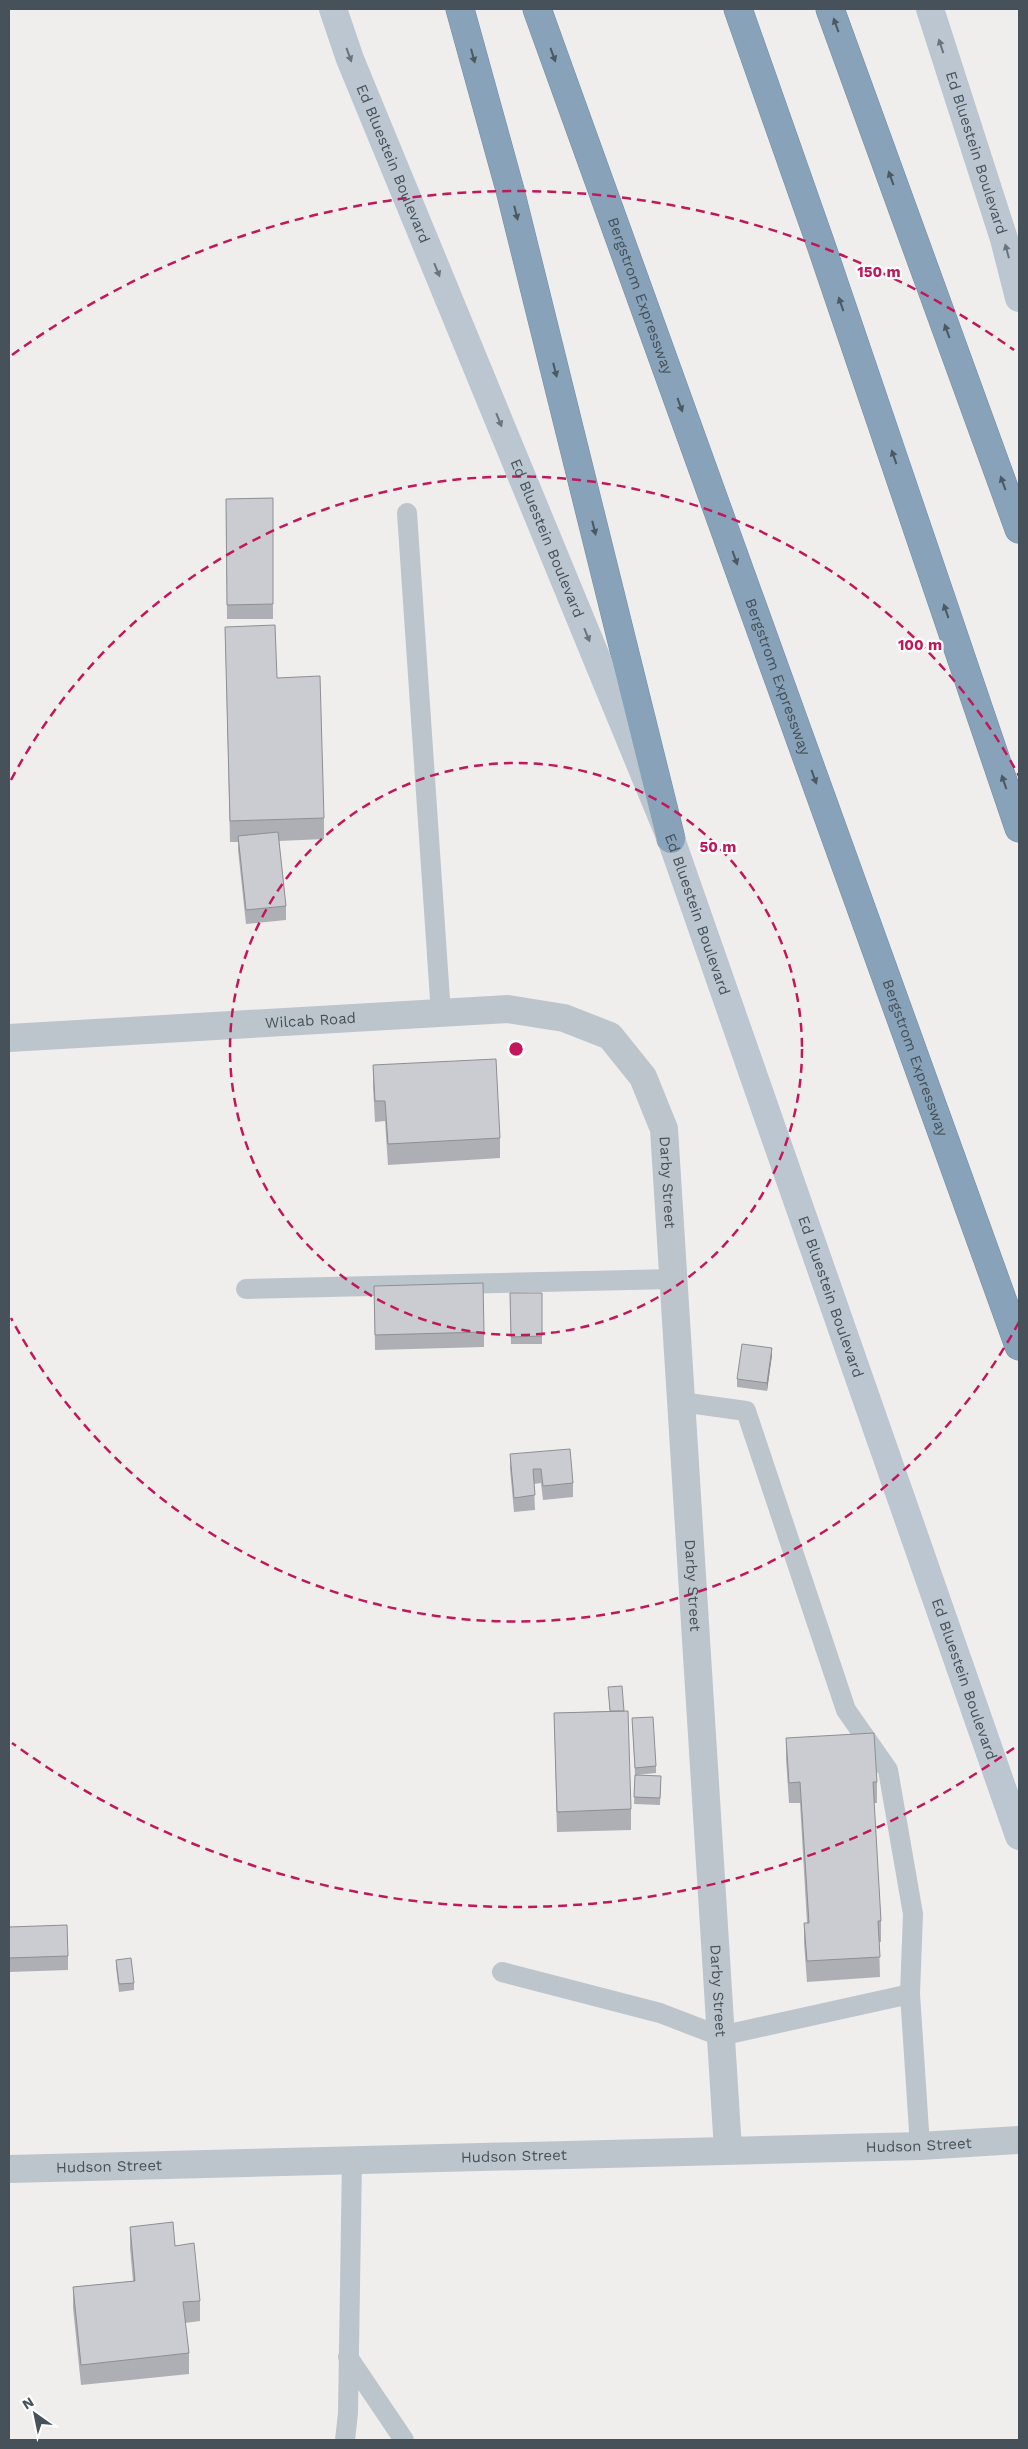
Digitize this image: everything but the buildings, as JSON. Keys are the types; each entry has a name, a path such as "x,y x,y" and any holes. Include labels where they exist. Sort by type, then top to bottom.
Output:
{"highway":[{"path":"460,9 510,190 671,839"},
{"name":"Bergstrom Expressway","path":"537,9 1019,1346"},
{"path":"738,9 828,264 1019,828"},
{"path":"830,9 1019,529"}],"main road":[{"name":"Ed Bluestein Boulevard","path":"333,9 354,68 671,839 1019,1836"},
{"name":"Ed Bluestein Boulevard","path":"930,9 1004,239 1019,298"}],"street":[{"name":"Wilcab Road","path":"9,1038 508,1009 564,1018 610,1036"},
{"name":"Darby Street","path":"610,1036 643,1077 664,1129 728,2150"},
{"name":"Hudson Street","path":"9,2169 920,2146 1019,2140"}],"lane":[{"path":"407,514 441,1014"},
{"path":"246,1288 673,1279"},
{"path":"681,1402 746,1411 846,1710 888,1770 913,1914 910,1994 920,2146"},
{"path":"502,1972 660,2013 720,2036 910,1994"},
{"path":"345,2440 352,2160"},
{"path":"348,2357 404,2440"}]}
